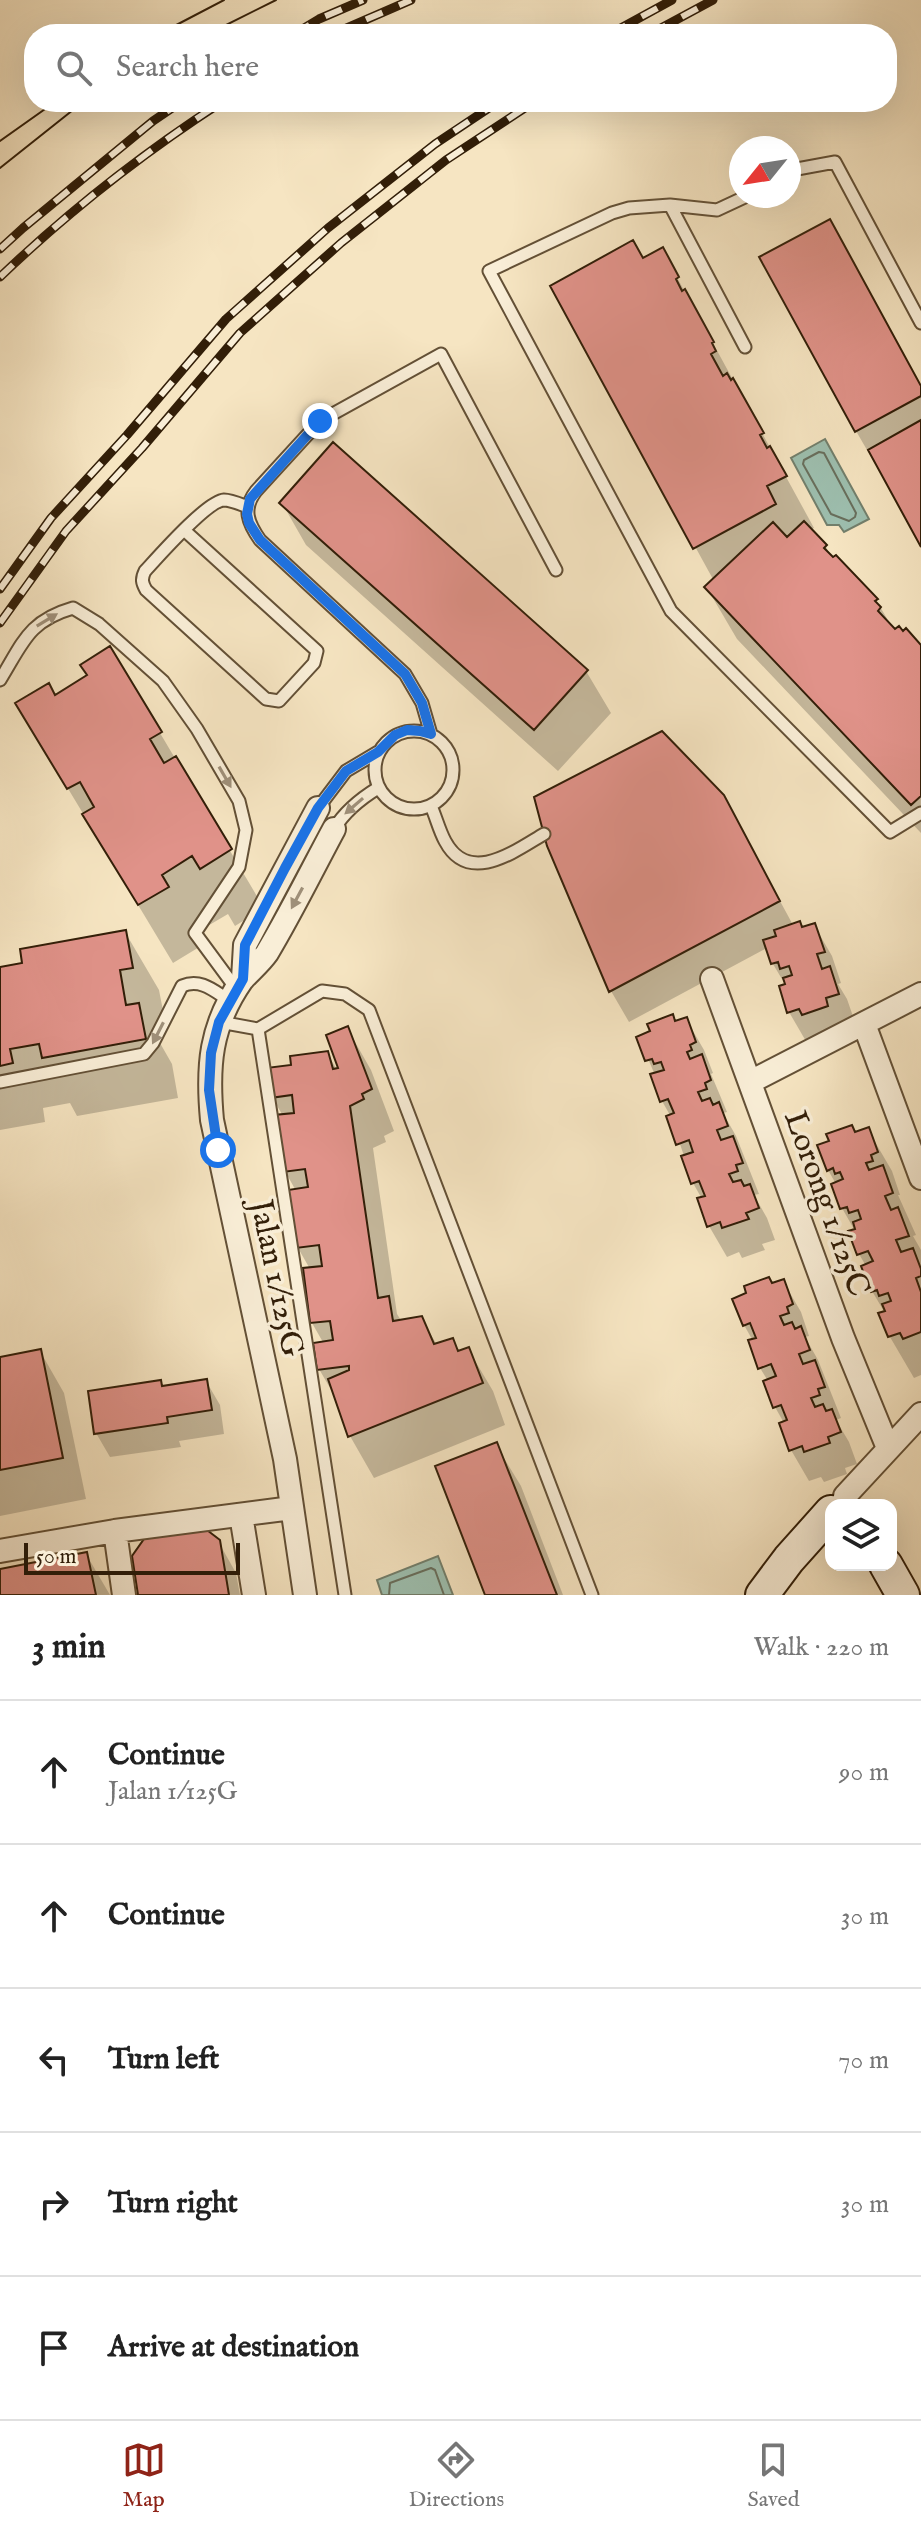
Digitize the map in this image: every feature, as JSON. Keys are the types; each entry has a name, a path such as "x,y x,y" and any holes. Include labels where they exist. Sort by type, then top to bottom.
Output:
{"street":[{"name":"Jalan 1/125G","path":"236,990 245,945 318,808"},
{"path":"306,829 330,836"},
{"name":"Jalan 1/125G","path":"305,1595 285,1459 212,1120 209,1072 219,1022 236,990 265,956 330,836"},
{"name":"Lorong 1/125C","path":"712,979 843,1338 888,1448"},
{"path":"750,1082 921,994"},
{"path":"864,1024 921,1178"},
{"path":"845,1499 921,1414"},
{"path":"0,1551 115,1531 292,1508"},
{"path":"241,1515 254,1595"},
{"path":"762,1595 789,1559 825,1521"},
{"path":"115,1531 124,1595"},
{"path":"889,1571 903,1595"}],"lane":[{"path":"801,168 835,162 921,323"},
{"path":"729,204 717,210 670,205 629,208 612,213 489,271 671,611 890,832 921,813"},
{"path":"670,205 745,347"},
{"path":"431,734 422,703 405,674 268,550 249,523 248,507 256,491 320,421 441,354 556,570"},
{"path":"184,530 317,651 314,663 279,701 266,699 143,584 145,571 184,530 220,500 248,507"},
{"path":"0,680 32,629 50,615 73,608 99,624 163,681 197,729 239,801 246,830 239,867 195,933 236,990"},
{"path":"318,808 346,771 378,752 395,735 407,730 431,734 442,742 453,764 449,788 431,806 420,809 408,809 386,798 378,788 375,776 378,752"},
{"path":"330,836 342,816 378,788"},
{"path":"431,806 444,840 457,856 469,862 492,862 544,834"},
{"path":"0,1082 144,1054 153,1043 182,986 192,982 236,990"},
{"path":"219,1022 258,1029 322,991 345,994 369,1010 592,1595"},
{"path":"258,1029 345,1595"}],"water":[{"path":"825,439 869,519 844,532 839,525 827,525 791,458"},
{"path":"438,1556 453,1595 382,1595 377,1580"}],"building":[{"path":"830,219 921,386 921,396 855,432 759,257"},
{"path":"633,240 643,258 663,247 679,277 676,279 682,291 685,289 714,342 716,351 711,354 723,376 727,373 731,380 733,378 764,433 760,435 767,448 770,446 787,476 767,486 776,504 693,549 550,286"},
{"path":"921,420 921,547 868,450"},
{"path":"333,442 588,670 534,730 279,503"},
{"path":"804,521 827,545 824,548 833,557 836,555 878,599 875,601 881,607 878,611 895,629 899,626 903,631 906,628 921,645 921,796 911,805 704,587 773,522 787,537"},
{"path":"110,646 162,732 150,739 164,763 176,756 232,849 200,869 192,856 162,875 169,887 138,905 82,814 94,807 80,782 67,789 15,703 49,683 55,695 87,675 80,665"},
{"path":"662,731 724,795 780,901 609,992 547,846 534,797"},
{"path":"800,921 802,927 815,923 825,952 817,954 822,969 830,966 839,994 826,998 828,1006 802,1015 799,1009 787,1013 779,986 785,984 783,978 792,975 789,966 780,969 778,962 771,964 763,940 776,936 774,930"},
{"path":"126,930 133,968 120,970 126,1005 139,1003 146,1039 42,1058 39,1044 10,1049 13,1063 0,1066 0,967 22,963 20,949"},
{"path":"673,1014 675,1021 687,1017 696,1042 690,1045 692,1050 687,1052 690,1059 702,1054 711,1080 705,1083 707,1089 698,1092 702,1101 710,1098 713,1105 719,1102 728,1126 717,1130 721,1140 733,1136 743,1163 736,1165 738,1171 729,1174 733,1182 741,1180 744,1186 750,1184 759,1208 746,1213 749,1219 722,1228 720,1222 707,1227 697,1198 705,1196 699,1181 691,1184 681,1156 693,1152 689,1140 676,1145 666,1116 674,1113 668,1099 660,1102 650,1074 664,1070 661,1062 654,1064 652,1059 645,1061 636,1037 650,1031 647,1024"},
{"path":"348,1026 372,1089 362,1094 364,1099 350,1106 378,1298 389,1296 393,1321 422,1316 434,1344 453,1338 458,1351 469,1347 483,1383 348,1437 328,1379 349,1370 349,1366 317,1370 313,1343 333,1340 330,1321 310,1323 303,1268 322,1266 319,1245 296,1248 288,1190 308,1187 305,1169 283,1172 274,1115 294,1113 292,1095 270,1098 266,1068 291,1065 290,1056 328,1051 333,1069 338,1068 326,1035"},
{"path":"852,1125 855,1132 869,1127 878,1152 871,1155 873,1161 866,1163 869,1170 883,1165 893,1193 885,1196 891,1210 898,1207 909,1236 896,1240 901,1252 913,1248 921,1269 921,1276 916,1278 921,1292 921,1332 903,1339 900,1333 888,1337 878,1313 885,1311 882,1304 891,1301 888,1293 879,1296 877,1290 871,1292 861,1266 873,1261 868,1251 857,1255 848,1231 855,1229 853,1222 861,1219 858,1210 849,1213 847,1207 840,1209 831,1184 843,1179 840,1172 835,1174 833,1168 827,1171 817,1145 829,1141 826,1134"},
{"path":"769,1277 772,1283 784,1279 793,1304 787,1307 789,1313 780,1316 784,1325 792,1322 795,1329 801,1326 810,1350 799,1354 803,1364 815,1360 825,1387 818,1389 820,1395 811,1398 815,1407 823,1404 826,1411 832,1409 841,1432 828,1437 830,1443 804,1452 802,1446 789,1451 779,1423 787,1420 781,1405 773,1408 763,1381 776,1376 771,1364 758,1369 748,1340 756,1338 750,1323 743,1326 732,1299 746,1293 744,1286"},
{"path":"41,1349 63,1458 0,1470 0,1357"},
{"path":"207,1379 212,1410 167,1417 168,1423 94,1434 88,1391 161,1380 162,1386"},
{"path":"497,1442 557,1595 485,1595 435,1466"},
{"path":"203,1527 220,1540 229,1595 138,1595 132,1556 144,1539"},
{"path":"87,1552 96,1595 0,1595 0,1569"}],"tram line":[{"path":"178,24 224,0"},
{"path":"228,24 276,0"},
{"path":"0,141 41,112"},
{"path":"0,168 70,112"}],"railway":[{"path":"311,24 363,0"},
{"path":"356,24 411,0"},
{"path":"628,24 672,0"},
{"path":"669,24 713,0"},
{"path":"0,249 166,112"},
{"path":"0,277 107,184 208,112"},
{"path":"0,589 51,518 226,319 328,228 435,144 483,112"},
{"path":"0,623 66,531 240,333 341,243 446,160 519,112"}],"route":[{"path":"218,1150 209,1090 211,1053 219,1022 243,979 245,945 318,808 346,771 378,752 395,735 407,730 431,734 422,703 405,674 268,550 249,523 250,499 320,421"}]}
